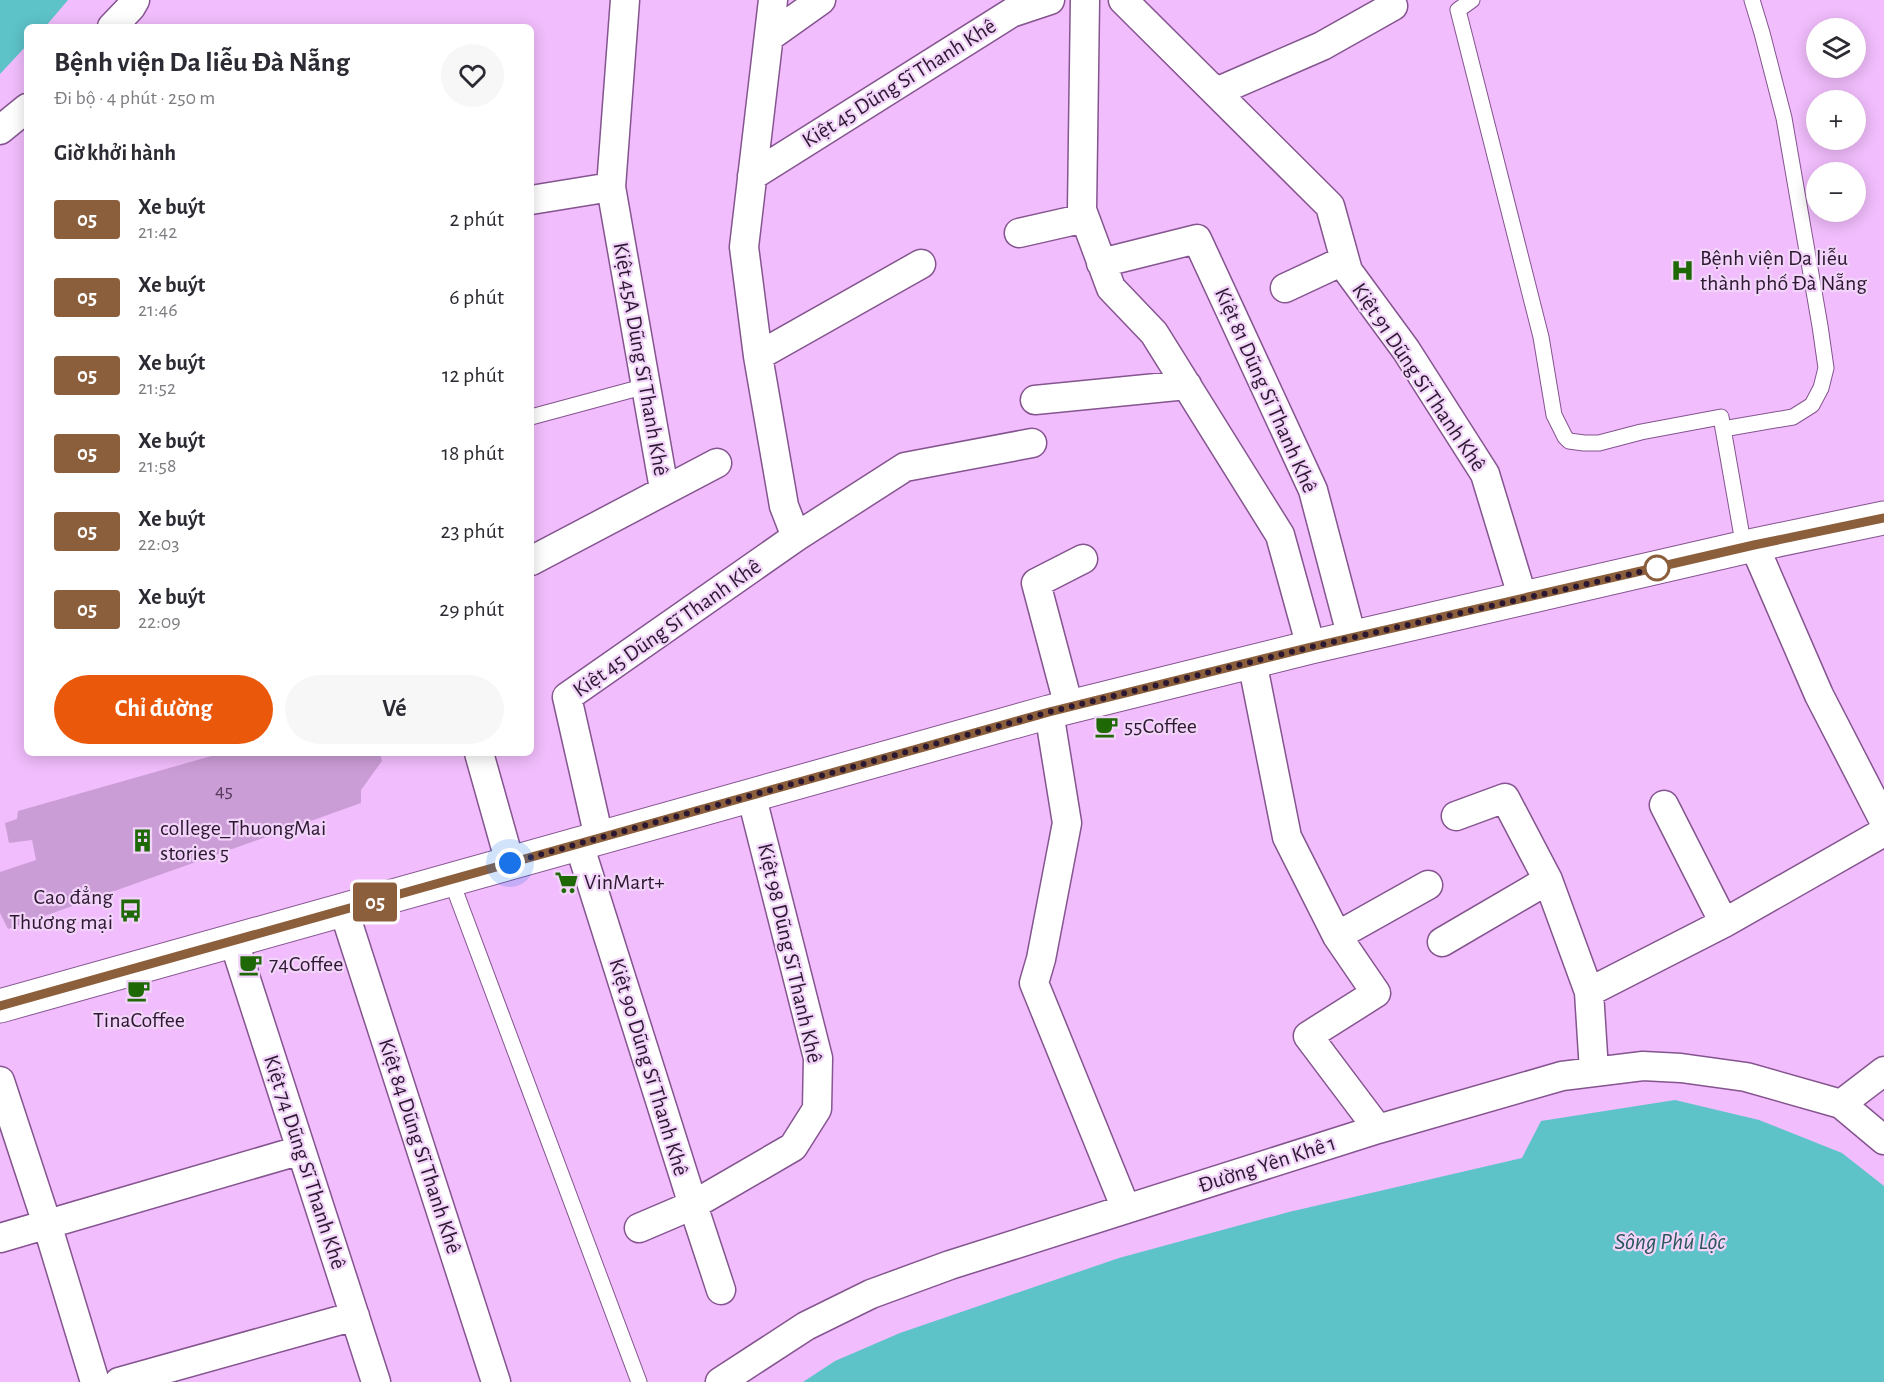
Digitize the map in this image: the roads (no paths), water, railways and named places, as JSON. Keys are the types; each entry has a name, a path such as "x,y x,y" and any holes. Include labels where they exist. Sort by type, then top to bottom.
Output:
{"street":[{"path":"115,24 135,0"},
{"name":"Kiệt 45A Dũng Sĩ Thanh Khê","path":"534,559 664,489 611,187 626,0"},
{"path":"773,0 744,247 758,356 784,506 796,537"},
{"path":"769,37 821,0"},
{"name":"Kiệt 45 Dũng Sĩ Thanh Khê","path":"752,176 1011,12 1050,0"},
{"name":"Kiệt 91 Dũng Sĩ Thanh Khê","path":"1123,0 1330,206 1348,271 1406,350 1485,474 1522,599"},
{"path":"1092,1 1082,210 1111,288 1154,333 1280,535 1311,647"},
{"path":"1216,92 1322,46 1393,6"},
{"path":"0,130 24,110"},
{"path":"534,200 611,187"},
{"path":"1019,233 1085,218"},
{"name":"Kiệt 81 Dũng Sĩ Thanh Khê","path":"1101,263 1197,239 1313,489 1352,638"},
{"name":"Kiệt 91 Dũng Sĩ Thanh Khê","path":"1285,288 1345,260"},
{"path":"758,356 921,264"},
{"path":"1035,400 1187,385"},
{"name":"Kiệt 45 Dũng Sĩ Thanh Khê","path":"589,841 567,698 796,537 905,467 1032,443"},
{"path":"664,489 717,463"},
{"path":"0,1006 344,911 751,794 1059,710 1311,647 1884,518"},
{"path":"1749,547 1819,695 1884,821"},
{"path":"1083,559 1036,583 1059,710 1067,823 1041,959 1034,983 1126,1209"},
{"path":"1252,662 1287,837 1337,936 1376,993 1308,1036 1378,1129"},
{"path":"480,756 510,863"},
{"name":"Kiệt 98 Dũng Sĩ Thanh Khê","path":"639,1228 693,1205 793,1147 817,1109 818,1058 751,794"},
{"path":"1456,816 1505,798 1548,880 1589,992 1594,1071"},
{"path":"1664,805 1724,922"},
{"path":"1589,992 1724,922 1884,832"},
{"name":"Kiệt 90 Dũng Sĩ Thanh Khê","path":"589,841 693,1205 722,1290"},
{"path":"1442,942 1548,880"},
{"path":"1337,936 1428,885"},
{"name":"Kiệt 84 Dũng Sĩ Thanh Khê","path":"344,911 496,1382"},
{"name":"Kiệt 74 Dũng Sĩ Thanh Khê","path":"234,942 376,1382"},
{"name":"Đường Yên Khê 1","path":"720,1382 806,1326 871,1294 950,1265 1378,1129 1562,1076 1643,1066 1680,1068 1746,1077 1841,1104"},
{"path":"1884,1071 1841,1104 1884,1140"},
{"path":"0,1081 95,1382"},
{"path":"0,1238 301,1150"},
{"path":"119,1382 355,1316"}],"lane":[{"path":"1472,0 1458,10 1541,337 1554,415 1565,437 1569,441 1599,443 1641,432 1721,417 1749,547"},
{"path":"1723,429 1793,417 1812,405 1821,388 1826,368 1784,118 1752,0"},
{"path":"534,416 646,386"},
{"path":"451,880 639,1382"}],"water":[{"path":"0,0 68,0 48,24 24,24 24,48 0,74"},
{"name":"Sông Phú Lộc","path":"1675,1100 1759,1120 1842,1153 1884,1186 1884,1382 803,1382 835,1361 900,1333 1119,1258 1289,1212 1522,1158 1541,1121"}],"place":[{"name":"Bệnh viện Da liễu thành phố Đà Nẵng","path":"1682,271"},
{"name":"55Coffee","path":"1106,726"},
{"name":"college_ThuongMai stories 5","path":"142,841"},
{"name":"VinMart+","path":"566,882"},
{"name":"Cao đẳng Thương mại","path":"131,910"},
{"name":"74Coffee","path":"251,964"},
{"name":"TinaCoffee","path":"139,991"}]}
